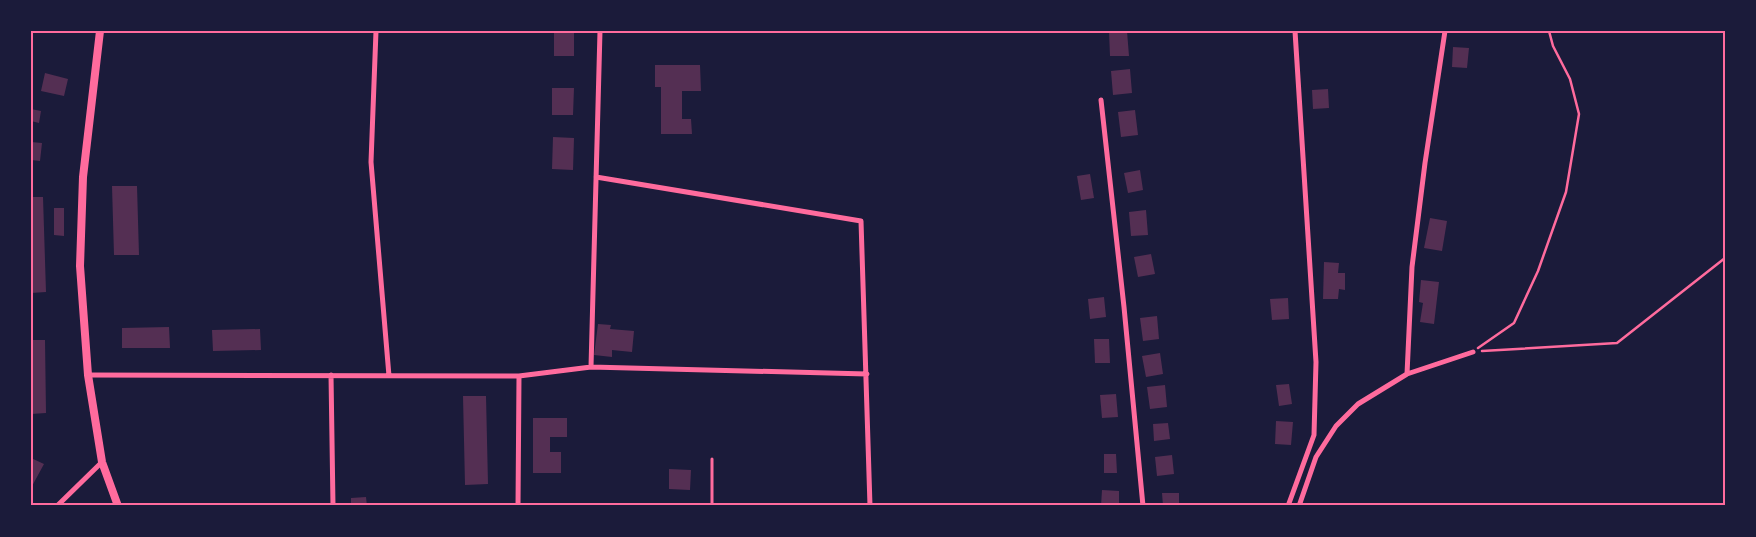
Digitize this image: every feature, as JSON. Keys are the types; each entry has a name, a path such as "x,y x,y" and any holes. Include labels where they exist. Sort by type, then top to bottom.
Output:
{"street":[{"path":"100,31 83,176 80,266 88,375 102,462 118,506"},
{"path":"376,31 371,162 389,376"},
{"path":"591,368 600,31"},
{"path":"1288,506 1314,435 1316,362 1296,31"},
{"path":"1407,374 1412,267 1425,163 1445,31"},
{"path":"1101,100 1144,506"},
{"path":"596,176 861,221 870,506"},
{"path":"1299,506 1316,457 1336,426 1358,404 1407,374 1473,352"},
{"path":"88,375 519,376 591,368 867,374"},
{"path":"331,375 332,506"},
{"path":"518,506 519,376"},
{"path":"57,506 102,462"}],"lane":[{"path":"712,459 712,506"}],"path":[{"path":"1473,352 1514,323 1538,271 1566,192 1578,114 1570,79 1553,46 1549,31"},
{"path":"1473,352 1617,343 1725,258"}],"building":[{"path":"554,31 574,31 574,56 554,56"},
{"path":"1109,31 1127,31 1129,56 1110,56"},
{"path":"1453,47 1469,48 1467,68 1452,67"},
{"path":"655,65 700,65 701,91 682,91 682,119 691,119 692,134 661,134 661,87 655,87"},
{"path":"1130,69 1132,93 1113,95 1111,71"},
{"path":"45,73 68,79 64,96 41,91"},
{"path":"552,88 574,88 573,115 552,115"},
{"path":"1328,89 1329,108 1313,109 1312,90"},
{"path":"31,109 41,111 39,123 31,121"},
{"path":"1135,110 1138,135 1121,137 1118,112"},
{"path":"553,137 574,138 573,170 552,169"},
{"path":"31,142 42,143 40,161 31,160"},
{"path":"1140,170 1143,190 1128,193 1124,173"},
{"path":"1090,174 1094,198 1081,200 1077,176"},
{"path":"112,186 137,186 139,255 114,255"},
{"path":"31,197 43,197 46,292 31,293"},
{"path":"54,208 64,208 64,236 54,235"},
{"path":"1146,210 1148,235 1131,236 1129,212"},
{"path":"1430,218 1447,221 1442,251 1424,248"},
{"path":"1151,254 1155,274 1138,277 1134,257"},
{"path":"1324,262 1339,263 1338,273 1345,273 1345,290 1339,289 1338,299 1323,299"},
{"path":"1421,280 1439,282 1434,324 1420,322 1423,303 1419,302"},
{"path":"1104,297 1106,317 1090,319 1088,299"},
{"path":"1288,298 1289,319 1272,320 1270,299"},
{"path":"1157,316 1159,339 1143,341 1140,318"},
{"path":"598,324 611,325 610,329 634,331 632,352 612,350 612,357 594,355"},
{"path":"169,327 170,348 122,348 122,328"},
{"path":"260,329 261,350 213,351 212,330"},
{"path":"1094,339 1109,339 1110,363 1095,363"},
{"path":"31,340 45,340 46,413 31,414"},
{"path":"1160,353 1163,374 1146,377 1142,356"},
{"path":"1289,384 1292,404 1279,406 1276,385"},
{"path":"1165,385 1167,407 1150,409 1147,387"},
{"path":"1116,394 1118,417 1102,418 1100,395"},
{"path":"463,396 486,396 488,484 465,485"},
{"path":"533,418 567,418 567,437 550,437 550,452 561,452 561,473 533,473"},
{"path":"1276,421 1293,422 1291,445 1275,444"},
{"path":"1168,423 1170,439 1154,441 1153,424"},
{"path":"1104,454 1116,454 1117,473 1104,473"},
{"path":"1172,455 1174,474 1157,476 1155,457"},
{"path":"31,458 44,464 31,488"},
{"path":"669,469 691,470 690,490 669,489"},
{"path":"1102,490 1119,491 1119,506 1101,506"},
{"path":"1162,493 1179,493 1179,506 1163,506"},
{"path":"366,497 367,506 351,506 351,498"}]}
